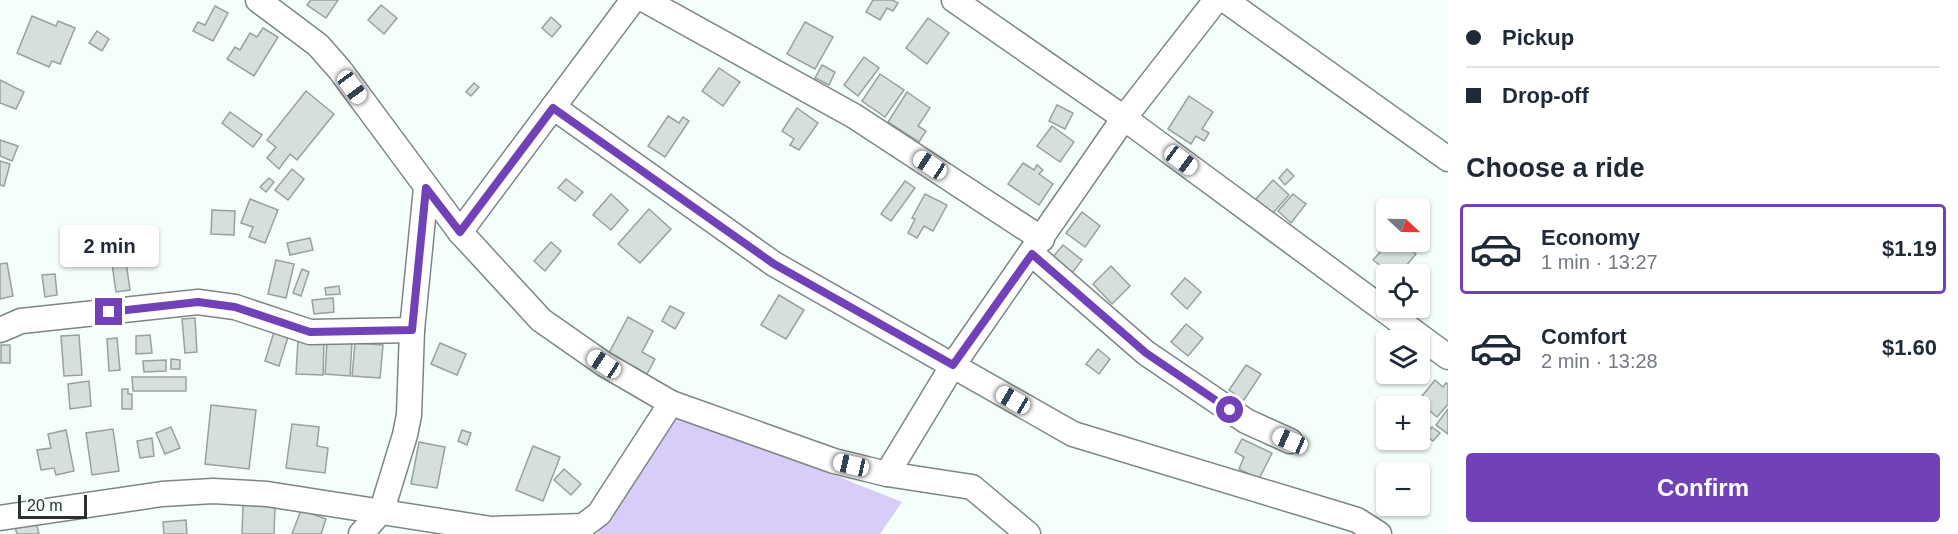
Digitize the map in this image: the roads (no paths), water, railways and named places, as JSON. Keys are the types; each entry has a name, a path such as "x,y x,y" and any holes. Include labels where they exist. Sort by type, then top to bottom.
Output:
{"street":[{"path":"258,0 291,22 318,45 340,70 460,232 541,320 586,352 671,403 834,461 887,474 972,487 1028,534"},
{"path":"460,232 633,0"},
{"path":"645,0 854,116 1037,246 1146,353 1246,421 1290,441"},
{"path":"954,0 1124,118 1448,357"},
{"path":"887,474 953,365 1124,118 1216,0"},
{"path":"1225,0 1448,159"},
{"path":"553,108 774,264 1073,434 1347,517 1378,534"},
{"path":"362,534 382,510 400,456 409,415 412,330 426,188"},
{"path":"0,330 21,321 198,302 241,308 310,332 412,330"},
{"path":"0,518 162,494 213,491 267,494 382,510 490,531 583,526 599,514 671,403"}]}
